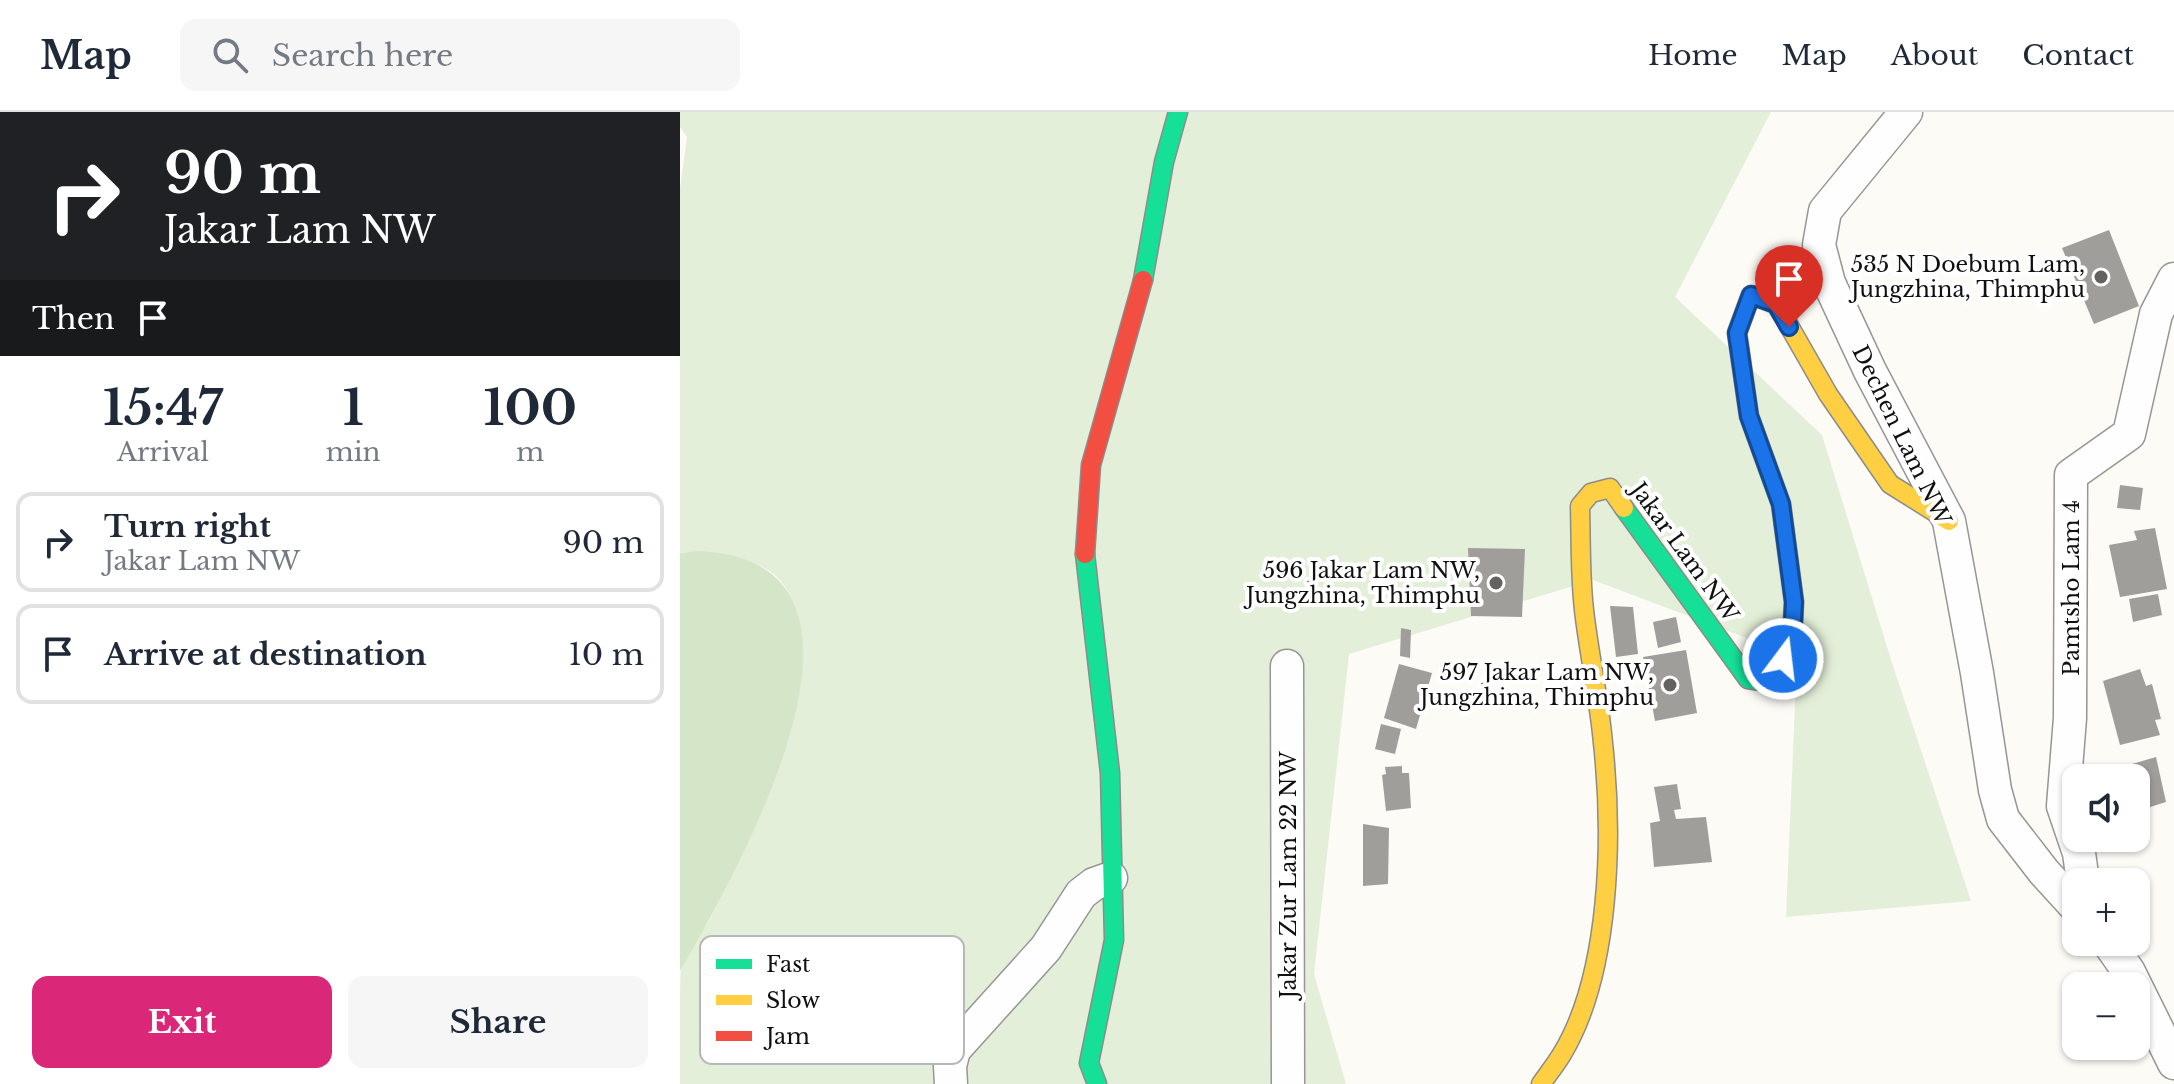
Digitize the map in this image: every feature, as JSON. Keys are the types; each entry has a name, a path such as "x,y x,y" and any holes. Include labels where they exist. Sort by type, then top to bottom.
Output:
{"street":[{"path":"1097,1084 1089,1063 1114,940 1110,773 1085,555 1091,465 1142,287 1164,162 1178,112"},
{"name":"Dechen Lam NW","path":"1906,112 1825,211 1819,245 1829,283 1864,359 1949,521 1995,790 2003,819 2062,892"},
{"name":"Pamtsho Lam 4","path":"2081,868 2063,806 2070,718 2071,475 2129,434 2156,314 2174,279"},
{"name":"Jakar Lam NW","path":"1541,1084 1556,1067 1586,1004 1601,932 1608,828 1605,758 1584,605 1580,506 1591,493 1610,488 1748,679 1761,681 1774,676 1792,642 1794,602 1781,504 1749,416 1737,333 1751,295 1776,304 1828,394 1890,484 1949,521"},
{"name":"Jakar Zur Lam 22 NW","path":"1287,666 1288,1084"},
{"path":"964,1039 1046,948 1081,894 1094,884 1111,878"},
{"path":"2118,956 2129,972 2174,1063"},
{"path":"950,1064 951,1084"}],"green space":[{"path":"680,112 1771,112 1675,297 1822,435 1892,663 1971,901 1786,917 1797,657 1593,580 1349,654 1314,974 1346,1084 680,1084 681,969 728,884 768,796 786,747 798,698 803,652 796,610 777,577 757,564 731,556 704,552 680,553 680,188 687,137 680,127"},
{"path":"697,551 762,567 795,606 803,662 792,729 767,799 737,867 680,971 680,553"}],"building":[{"name":"535 N Doebum Lam, Jungzhina, Thimphu","path":"2109,230 2139,306 2094,324 2062,248"},
{"path":"2120,485 2143,488 2140,510 2117,508"},
{"path":"2155,528 2167,589 2120,597 2109,545 2137,540 2134,531"},
{"name":"596 Jakar Lam NW, Jungzhina, Thimphu","path":"1468,548 1525,549 1522,617 1471,616"},
{"path":"2158,594 2162,615 2133,622 2129,599"},
{"path":"1610,606 1633,607 1638,654 1616,657"},
{"path":"1676,617 1681,642 1658,648 1653,622"},
{"path":"1401,628 1411,630 1410,658 1400,656"},
{"name":"597 Jakar Lam NW, Jungzhina, Thimphu","path":"1686,650 1697,713 1655,721 1643,657"},
{"path":"1399,664 1432,673 1416,729 1384,718"},
{"path":"2140,669 2146,686 2152,684 2161,719 2155,720 2160,735 2120,745 2103,681"},
{"path":"1381,724 1401,729 1395,754 1375,749"},
{"path":"2156,757 2166,802 2150,807 2150,764 2132,764"},
{"path":"1402,766 1402,773 1409,773 1411,808 1386,811 1382,775 1386,774 1385,767"},
{"path":"1677,784 1681,809 1674,810 1676,819 1706,817 1712,862 1654,867 1650,823 1660,821 1654,787"},
{"path":"1363,824 1389,828 1388,884 1363,886"}],"traffic: fast":[{"path":"1143,280 1164,162 1178,112"},
{"path":"1624,508 1748,679 1761,681 1774,676 1792,642 1794,602 1781,504 1749,416 1737,333 1751,295 1776,304 1788,324"},
{"path":"1085,554 1110,773 1114,940 1089,1063 1097,1084"}],"traffic: slow":[{"path":"1788,324 1828,394 1890,484 1949,521"},
{"path":"1541,1084 1562,1054 1578,1021 1590,984 1605,903 1606,779 1583,597 1580,506 1591,493 1610,488 1624,508"}],"traffic: jam":[{"path":"1085,554 1091,465 1143,280"}],"place":[{"name":"535 N Doebum Lam, Jungzhina, Thimphu","path":"2101,277"},
{"name":"596 Jakar Lam NW, Jungzhina, Thimphu","path":"1496,583"},
{"name":"597 Jakar Lam NW, Jungzhina, Thimphu","path":"1670,685"}],"route":[{"path":"1783,659 1792,642 1794,602 1781,504 1749,416 1737,333 1751,295 1776,304 1789,327"}]}
